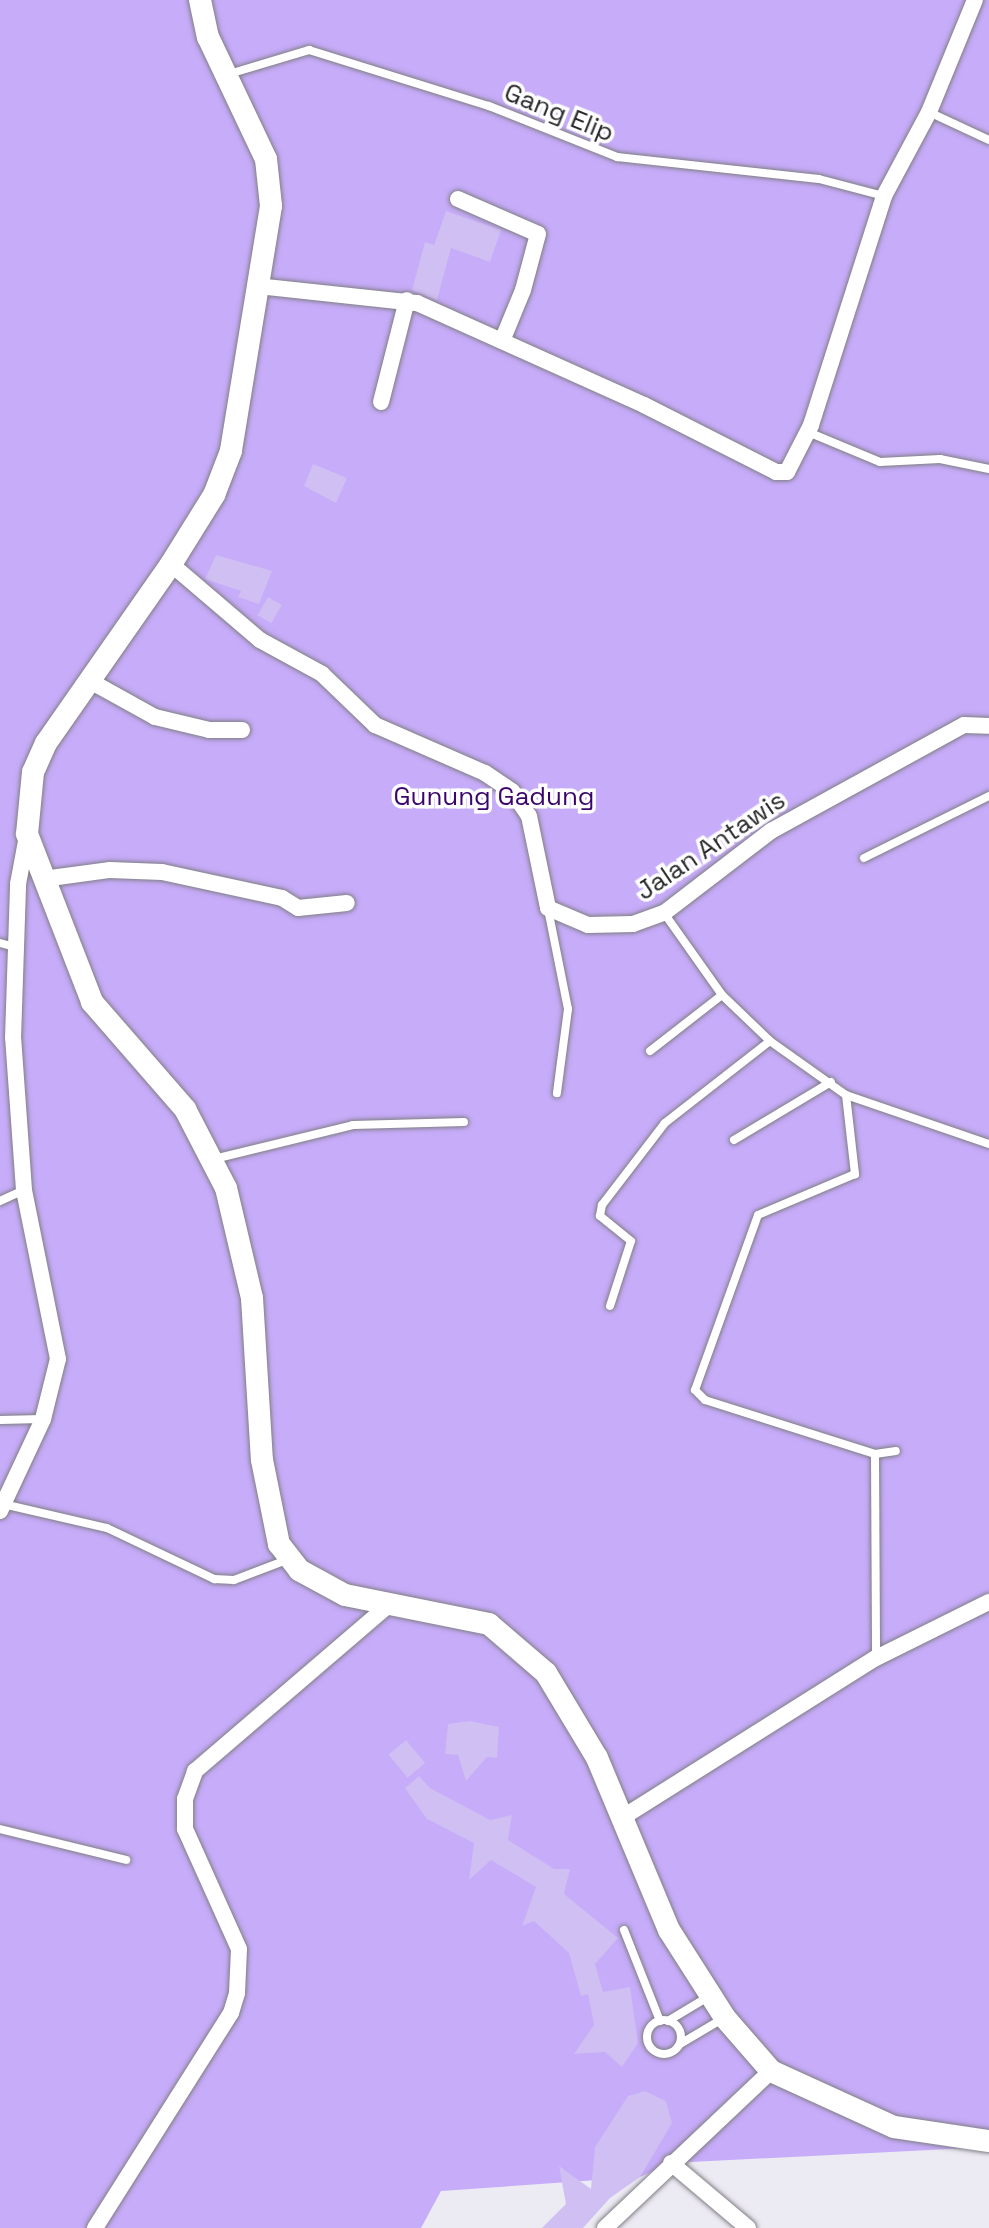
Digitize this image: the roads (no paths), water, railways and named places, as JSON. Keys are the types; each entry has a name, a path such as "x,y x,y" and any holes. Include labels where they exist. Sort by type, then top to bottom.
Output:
{"street":[{"path":"1,1507 43,1419 58,1359 24,1190 8,945 27,834 33,772 214,495 231,451 271,206 266,159 208,37 200,0"},
{"path":"257,286 407,300 502,341 776,472 790,470 808,432 884,196 929,112 975,0"},
{"path":"458,199 538,234 523,290 502,341"},
{"path":"381,402 407,300"},
{"path":"171,564 260,640 322,674 375,725 485,773 512,791 529,816 548,908"},
{"path":"90,681 155,717 196,728 242,730"},
{"name":"Jalan Antawis","path":"548,908 575,921 603,926 633,924 664,913 771,831 964,725 988,724"},
{"path":"27,834 92,1002 185,1109 214,1159 226,1188 252,1298 262,1460 275,1533 289,1559 331,1589 471,1619 505,1634 546,1673 597,1758 669,1930 725,2018 771,2071 894,2127 989,2141"},
{"path":"43,879 110,870 162,872 282,898 298,908 347,903"},
{"path":"620,1819 876,1658 989,1602"},
{"path":"95,2228 231,2013 237,1993 239,1949 185,1829 185,1799 195,1771 390,1604"},
{"path":"605,2228 771,2071"},
{"path":"671,2163 748,2228"}],"lane":[{"name":"Gang Elip","path":"228,74 309,50 489,106 617,157 806,177 884,196"},
{"path":"929,112 989,140"},
{"path":"808,432 880,462 940,459 989,469"},
{"path":"864,858 989,796"},
{"path":"548,908 568,1009 557,1093"},
{"path":"664,913 722,995 770,1041 846,1095 989,1144"},
{"path":"650,1051 722,995"},
{"path":"610,1306 631,1241 600,1216 602,1205 665,1123 770,1041"},
{"path":"734,1140 831,1082"},
{"path":"846,1095 855,1174 758,1215 695,1390 705,1400 875,1454 896,1451"},
{"path":"214,1159 353,1125 464,1122"},
{"path":"0,1201 24,1190"},
{"path":"0,1420 43,1419"},
{"path":"875,1454 876,1658"},
{"path":"1,1507 107,1528 214,1579 234,1580 289,1559"},
{"path":"0,1829 126,1860"},
{"path":"624,1930 664,2021 678,2030 680,2044"},
{"path":"710,1995 664,2021 647,2037 653,2050 668,2054 725,2018"}],"park label":[{"name":"Gunung Gadung","path":"494,797"}]}
